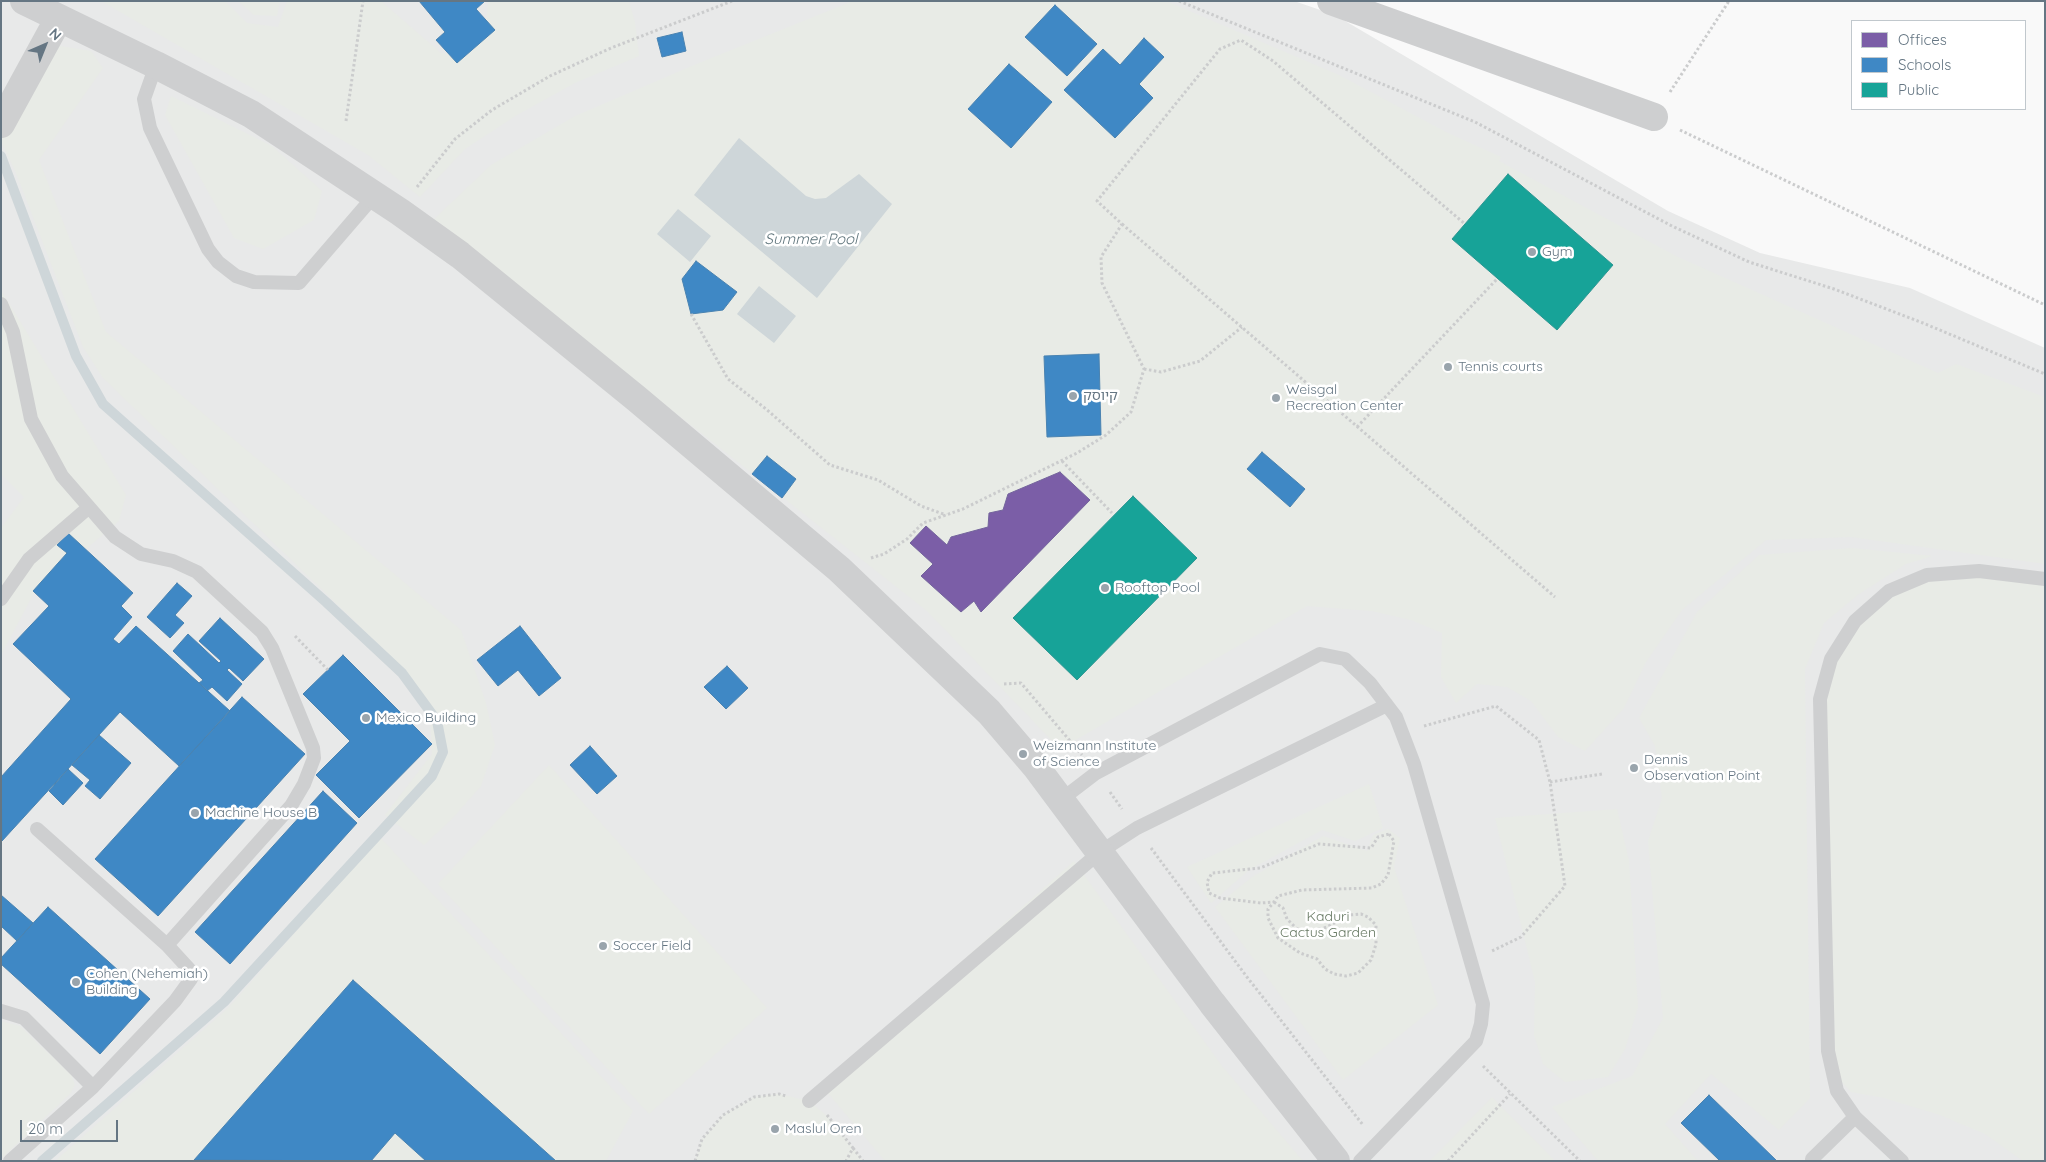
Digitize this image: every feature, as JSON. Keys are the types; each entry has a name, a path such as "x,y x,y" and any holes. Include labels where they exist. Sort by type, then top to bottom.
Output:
{"street":[{"path":"24,1 156,65 251,114 400,212 460,255 622,386 839,568 989,712 1062,799 1212,1003 1336,1161"},
{"path":"1331,1 1654,117"},
{"path":"1,124 59,18"}],"lane":[{"path":"156,65 144,99 146,118 208,249 218,262 236,276 254,282 299,283 374,196"},
{"path":"1,304 12,332 31,419 62,476 114,537 141,554 173,561 197,572 262,632 272,648 312,748 314,758 304,784 291,806 167,945"},
{"path":"1,599 29,559 88,508"},
{"path":"1902,1161 1855,1117 1837,1091 1828,1051 1820,699 1831,659 1855,621 1889,591 1927,575 1979,571 2045,579"},
{"path":"1062,799 1096,773 1320,654 1345,659 1370,683 1396,717 1414,764 1483,1004 1481,1024 1476,1041 1360,1161"},
{"path":"809,1101 1100,852 1137,828 1387,705"},
{"path":"10,1161 93,1087 174,1001 191,979 189,969 167,945 37,829"},
{"path":"1,1011 24,1018 93,1087"},
{"path":"1812,1159 1855,1117"}],"path":[{"path":"346,121 363,1"},
{"path":"400,212 455,139 492,110 550,76 602,52 732,1"},
{"path":"1179,1 1475,122 1672,226 1749,262 1870,302 2045,374"},
{"path":"1729,1 1654,117 2045,305"},
{"path":"1465,224 1273,61 1241,40 1220,49 1097,201 1555,597"},
{"path":"839,568 884,554 907,539 923,523 946,516 1062,460 1106,435 1130,412 1144,369 1102,283 1101,257 1122,224"},
{"path":"1357,427 1497,279"},
{"path":"691,314 728,379 766,409 830,465 878,480 921,506 946,516"},
{"path":"1144,369 1161,372 1200,361 1242,327"},
{"path":"1062,460 1112,513"},
{"path":"963,686 1021,683 1096,773 1247,977 1346,1106 1377,1143"},
{"path":"1402,732 1496,706 1539,740 1550,782 1565,886 1521,937 1471,961"},
{"path":"1550,782 1602,774"},
{"path":"1274,902 1261,903 1220,898 1209,892 1207,882 1212,873 1260,868 1319,844 1371,848 1378,837 1390,834 1394,841 1388,875 1381,884 1360,890 1302,890 1278,896 1274,902 1268,909 1268,918 1278,938 1300,953 1317,959 1325,969 1334,974 1346,976 1358,973 1371,960 1376,944 1376,925 1368,917 1361,914 1348,915 1327,927 1306,933 1296,928 1288,919 1283,908 1274,902"},
{"path":"1467,1050 1580,1161"},
{"path":"695,1161 702,1139 723,1115 754,1097 779,1094 809,1101 832,1120 863,1161"},
{"path":"1448,1161 1510,1094"},
{"path":"846,1161 853,1148"}],"shaded area":[{"name":"Weizmann Institute of Science","path":"1,1 1294,1 1335,15 1668,211 1760,253 1910,288 2045,348 2045,1161 1,1161"}],"green space":[{"path":"101,1 225,1 247,23 278,27 287,1 381,1 441,53 466,55 486,28 488,1 629,1 635,22 639,56 575,83 517,115 465,149 420,197 368,155"},
{"path":"238,1 280,1 277,16 254,15"},
{"name":"Weisgal Recreation Center","path":"853,1 1166,1 1339,75 1446,132 1501,157 1499,161 1678,257 1938,373 1956,364 2045,397 2045,564 1851,537 1766,540 1682,610 1646,662 1624,708 1585,751 1558,737 1531,701 1507,687 1477,684 1456,703 1441,677 1442,633 1411,620 1372,611 1307,606 1060,749 927,611 432,221 491,165 575,116 694,65"},
{"path":"48,44 91,51 103,68 39,160 106,332 461,630 486,703 495,745 481,786 451,820 424,845 385,815 432,754 430,714 401,666 103,378 83,347 16,173 1,141 1,132"},
{"path":"171,96 272,146 322,191 314,220 263,249 234,238 165,115"},
{"path":"1,290 126,495 119,521 34,593 1,655 1,528 24,497 1,474"},
{"path":"1852,548 1933,556 1906,564 1859,594 1824,623 1805,669 1810,1098 1779,1130 1711,1074 1665,1124 1698,1161 1598,1161 1552,1107 1632,1076 1663,1018 1648,841 1662,798 1655,746 1639,718 1697,612 1759,555"},
{"path":"1979,577 2045,585 2045,1161 2023,1161 1985,1134 1940,1115 1884,1098 1851,1092 1839,1079 1835,1050 1826,700 1836,662 1860,625 1893,596 1929,581"},
{"name":"Soccer Field","path":"549,765 767,1008 649,1114 438,884"},
{"path":"1369,784 1383,828 1355,841 1322,830 1249,870 1211,903 1187,867"},
{"path":"1617,809 1629,861 1638,1007 1625,1049 1608,1077 1565,1082 1543,1064 1534,1035 1535,982 1495,818"},
{"name":"Kaduri Cactus Garden","path":"1388,829 1400,838 1394,867 1438,1005 1343,1080 1215,907 1252,877 1323,836 1367,851 1373,835"},
{"path":"380,837 633,1111 606,1161 55,1161 228,1008"},
{"path":"1074,861 1222,1066 1303,1161 885,1161 822,1086"},
{"path":"1,1021 20,1026 72,1076 75,1085 70,1094 1,1159"},
{"name":"Maslul Oren","path":"779,1094 809,1101 832,1120 863,1161 695,1161 702,1139 723,1115 754,1097"},
{"path":"1492,1097 1555,1161 1430,1161"}],"water":[{"name":"Summer Pool","path":"739,138 806,196 815,199 826,198 859,174 892,204 817,298 694,195"},
{"path":"678,209 711,236 690,262 657,234"},
{"path":"759,286 796,316 774,343 737,314"}],"building: Offices":[{"path":"1060,472 1090,500 981,612 974,601 961,612 921,576 933,564 910,543 926,526 947,545 951,537 988,527 989,513 1003,510 1008,494"}],"building: Schools":[{"path":"419,1 485,1 476,9 495,30 457,63 436,40 445,32"},
{"path":"1055,5 1097,44 1067,76 1025,37"},
{"path":"682,32 686,51 662,57 657,38"},
{"path":"1144,38 1164,57 1139,84 1153,98 1115,138 1064,90 1103,49 1120,65"},
{"path":"1009,64 1052,102 1011,148 968,109"},
{"path":"696,261 737,292 723,310 691,314 682,279"},
{"name":"קיוסק","path":"1099,354 1101,435 1047,437 1044,356"},
{"path":"1262,452 1305,489 1290,507 1247,469"},
{"path":"767,456 796,479 782,498 752,474"},
{"path":"68,533 133,593 121,606 132,617 113,639 119,644 136,626 230,711 179,766 120,712 2,841 1,777 71,699 13,644 49,606 33,591 67,553 57,545"},
{"path":"177,583 192,596 175,615 184,623 170,638 147,617"},
{"path":"220,618 264,659 243,681 229,668 227,670 242,684 227,701 212,687 207,691 199,683 203,680 173,651 188,634 219,663 221,661 199,641"},
{"path":"520,626 561,678 539,696 518,670 498,686 477,660"},
{"name":"Mexico Building","path":"343,655 432,744 359,818 316,775 350,741 303,694"},
{"path":"727,666 748,688 726,709 704,687"},
{"name":"Machine House B","path":"242,697 305,754 158,916 95,859"},
{"path":"99,735 131,763 100,799 85,786 90,780 72,765"},
{"path":"590,746 617,776 597,794 570,765"},
{"path":"68,769 83,783 63,805 49,791"},
{"path":"323,791 357,823 230,964 195,932"},
{"path":"1,895 33,923 17,941 1,926"},
{"name":"Cohen (Nehemiah) Building","path":"48,907 150,999 100,1054 1,964 1,958"},
{"path":"353,980 556,1161 426,1161 395,1133 371,1161 194,1160"},
{"path":"1709,1095 1777,1161 1720,1161 1681,1123"}],"building: Public":[{"name":"Gym","path":"1508,174 1613,265 1557,330 1452,239"},
{"name":"Rooftop Pool","path":"1133,496 1197,558 1077,680 1013,618"}],"waterway":[{"path":"1,156 76,356 103,404 326,602 402,673 437,721 443,752 432,776 224,1002 42,1161"}],"place":[{"name":"Gym","path":"1532,252"},
{"name":"Tennis courts","path":"1448,367"},
{"name":"קיוסק","path":"1073,396"},
{"name":"Weisgal Recreation Center","path":"1276,398"},
{"name":"Rooftop Pool","path":"1105,588"},
{"name":"Mexico Building","path":"366,718"},
{"name":"Weizmann Institute of Science","path":"1023,754"},
{"name":"Dennis Observation Point","path":"1634,768"},
{"name":"Machine House B","path":"195,813"},
{"name":"Soccer Field","path":"603,946"},
{"name":"Cohen (Nehemiah) Building","path":"76,982"},
{"name":"Maslul Oren","path":"775,1129"}]}
